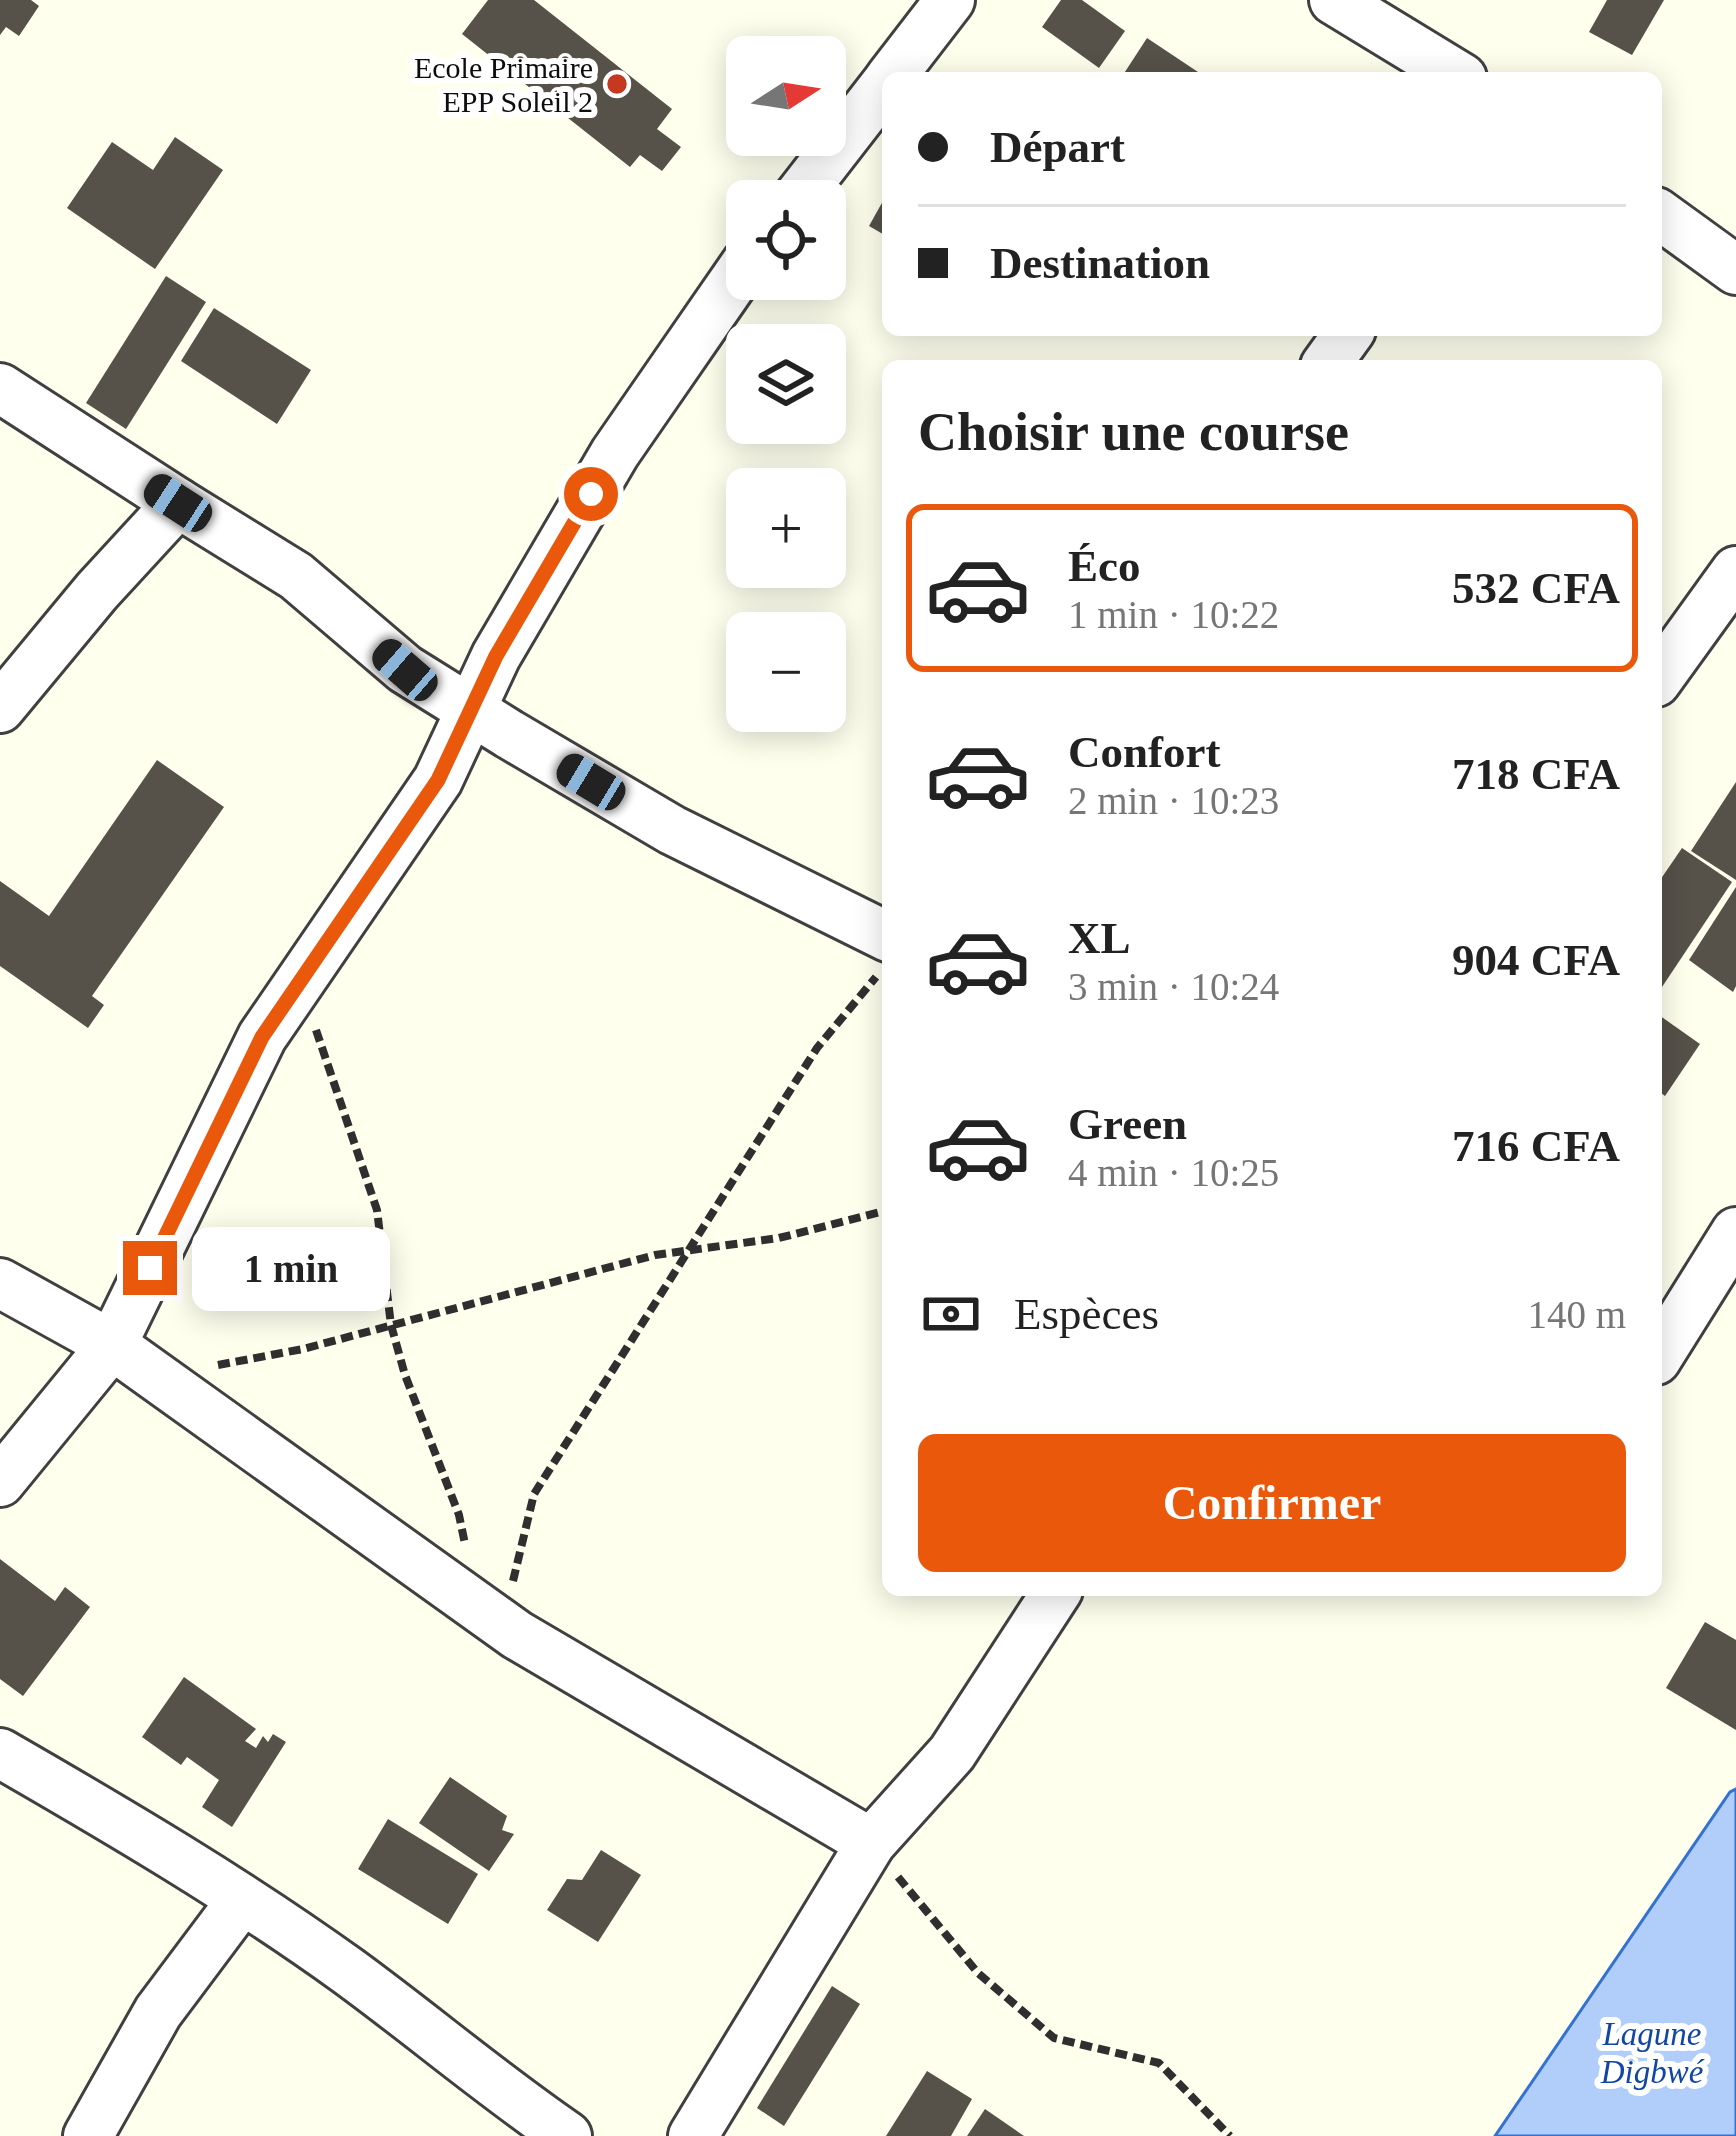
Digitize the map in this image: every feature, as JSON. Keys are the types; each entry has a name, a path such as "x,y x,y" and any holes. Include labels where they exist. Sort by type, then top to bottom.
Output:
{"street":[{"path":"894,72 950,0"},
{"path":"1334,0 1452,72"},
{"path":"810,180 882,88"},
{"path":"1662,216 1736,270"},
{"path":"0,1482 112,1346 262,1037 438,780 496,656 615,453 726,292"},
{"path":"0,388 296,576 405,670 672,830 882,935"},
{"path":"0,708 178,503"},
{"path":"1662,674 1736,571"},
{"path":"1662,1350 1736,1232"},
{"path":"0,1283 112,1346 479,1609 871,1843"},
{"path":"693,2136 871,1843 952,1753 1054,1596"},
{"path":"0,1753 105,1813 349,1972 499,2090 567,2136"},
{"path":"88,2136 158,2012 242,1900"}],"path":[{"path":"295,992 320,1038 377,1210 391,1325 405,1375 459,1515 479,1609 516,1578 534,1494 817,1048 882,969"},
{"path":"158,1378 303,1349 655,1255 778,1238 882,1212"},
{"path":"871,1843 978,1973 1054,2038 1159,2063 1230,2136"}],"water":[{"name":"Lagune Digbwé","path":"1736,1789 1736,2136 1495,2136 1730,1792"}],"building":[{"path":"0,0 31,0 39,6 19,36 6,27 0,35"},
{"path":"488,0 534,0 672,109 657,129 681,147 662,171 640,155 630,167 462,34"},
{"path":"1061,0 1082,0 1125,31 1099,68 1042,27"},
{"path":"1607,0 1664,0 1632,55 1589,32"},
{"path":"1147,38 1198,72 1125,72"},
{"path":"175,137 223,170 155,269 67,208 112,142 153,170"},
{"path":"882,203 882,234 869,226"},
{"path":"166,276 206,302 126,429 86,403"},
{"path":"214,308 311,370 277,424 181,361"},
{"path":"157,760 224,807 92,996 104,1005 88,1028 0,966 0,881 49,916"},
{"path":"1736,782 1736,880 1691,851"},
{"path":"1682,848 1732,882 1662,987 1662,877"},
{"path":"1736,887 1736,986 1733,992 1689,960"},
{"path":"1662,1017 1700,1044 1665,1096 1662,1094"},
{"path":"0,1559 55,1601 65,1587 90,1607 23,1696 0,1679"},
{"path":"1705,1622 1736,1640 1736,1730 1666,1688"},
{"path":"184,1677 256,1729 245,1741 256,1748 263,1736 268,1742 273,1734 286,1742 232,1827 202,1807 219,1780 187,1757 181,1765 142,1737"},
{"path":"450,1777 507,1816 502,1830 514,1834 489,1871 419,1823"},
{"path":"388,1819 478,1874 448,1924 358,1869"},
{"path":"601,1850 641,1875 598,1942 547,1910 567,1879 582,1880"},
{"path":"832,1986 860,2004 784,2126 757,2108"},
{"path":"927,2071 972,2099 951,2136 886,2136"},
{"path":"985,2109 1024,2136 967,2136"}],"place":[{"name":"Ecole Primaire EPP Soleil 2","path":"617,84"}],"route":[{"path":"150,1268 262,1037 438,780 496,656 591,494"}]}
